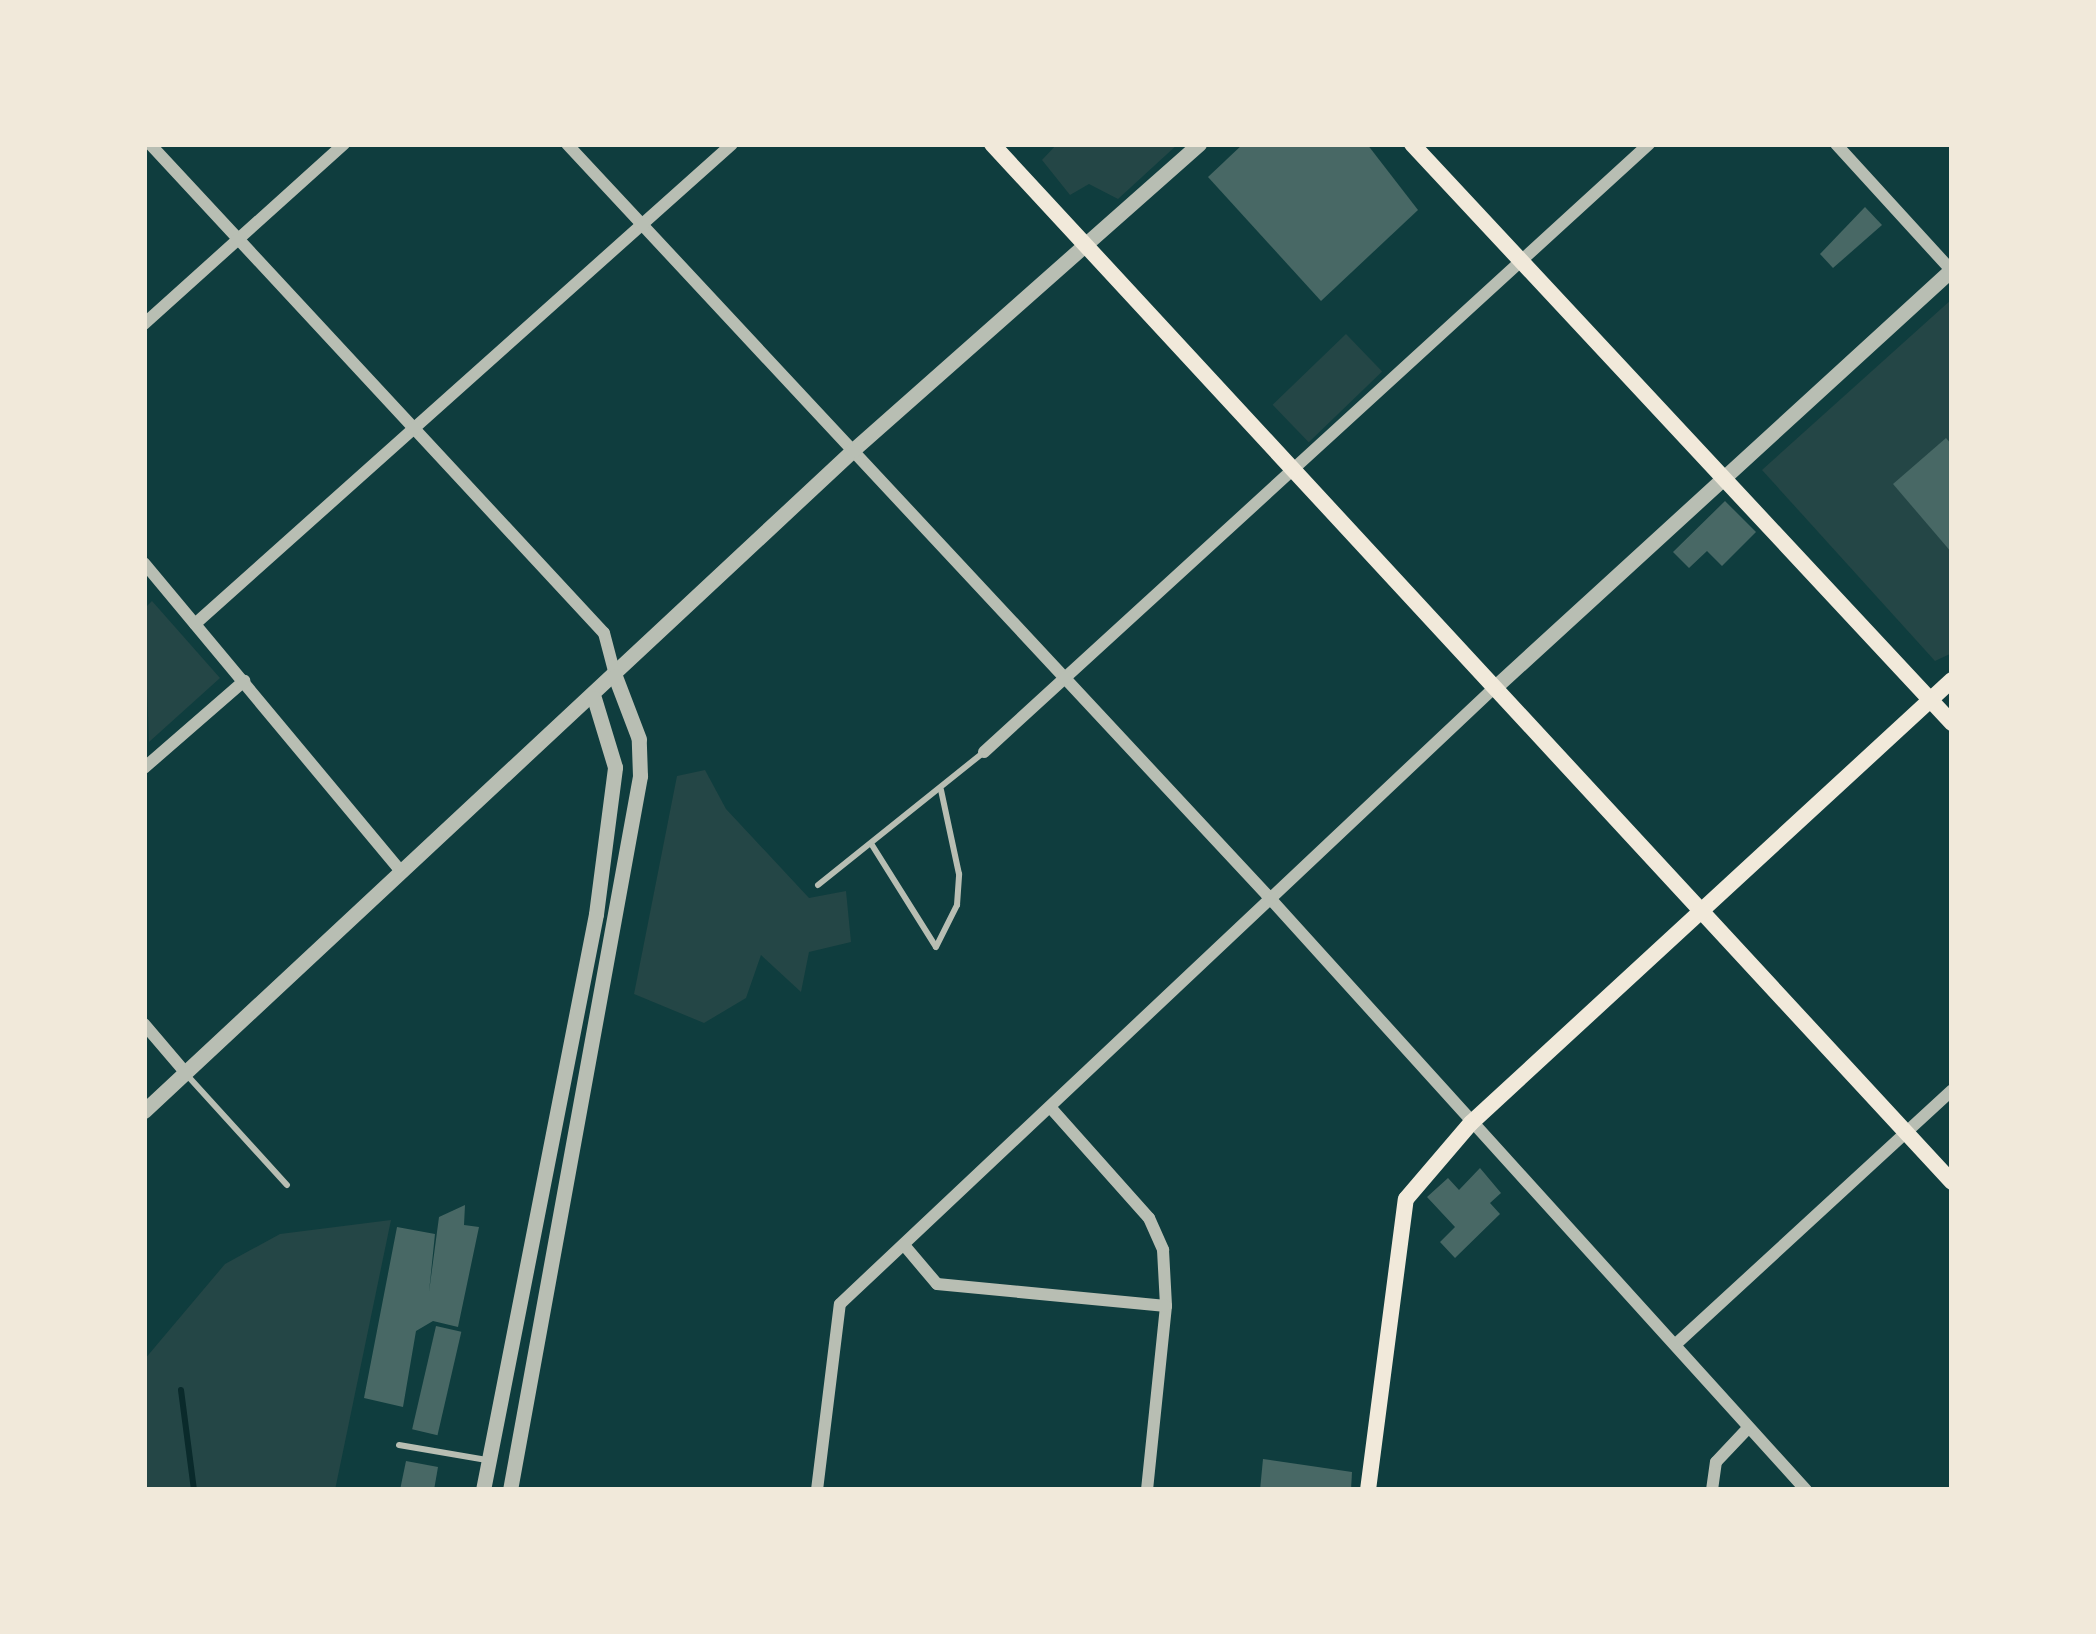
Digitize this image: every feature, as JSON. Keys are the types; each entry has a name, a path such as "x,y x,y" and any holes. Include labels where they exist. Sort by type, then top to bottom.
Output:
{"main road":[{"path":"992,144 1695,911 1952,1182"},
{"path":"1412,144 1727,476 1952,723"},
{"path":"1368,1490 1406,1199 1471,1123 1695,911 1952,680"}],"street":[{"path":"150,144 604,633 639,739 640,776 510,1490"},
{"path":"144,324 344,144"},
{"path":"567,144 1267,895 1807,1490"},
{"path":"195,624 732,144"},
{"path":"144,1111 399,868 594,698 853,450 1199,144"},
{"path":"984,752 1649,144"},
{"path":"818,1490 840,1304 1267,895 1952,270 1836,144"},
{"path":"144,563 399,868"},
{"path":"144,587 155,577"},
{"path":"144,768 244,681"},
{"path":"484,1490 601,872 615,767 594,698"},
{"path":"144,1024 184,1071"},
{"path":"1676,1344 1952,1090"},
{"path":"1050,1107 1149,1218 1163,1250 1166,1306 1147,1490"},
{"path":"904,1245 937,1284 1166,1306"},
{"path":"1712,1490 1716,1462 1748,1428"}],"lane":[{"path":"818,885 984,752"},
{"path":"872,845 936,947 957,905 959,874 941,790"},
{"path":"184,1071 287,1185"},
{"path":"399,1445 491,1461"}],"shaded area":[{"path":"1057,144 1178,144 1118,199 1089,184 1070,195 1042,160"},
{"path":"1952,299 1952,653 1935,661 1762,470"},
{"path":"1346,334 1382,371 1309,442 1273,405"},
{"path":"152,601 220,678 149,742 144,609"},
{"path":"705,770 726,809 809,898 846,891 851,942 809,952 801,992 761,955 746,998 704,1023 634,994 677,776"},
{"path":"391,1220 335,1490 144,1490 144,1360 225,1264 280,1234"}],"building":[{"path":"1243,144 1367,144 1418,210 1321,301 1208,177"},
{"path":"1865,207 1882,225 1833,268 1820,254"},
{"path":"1946,438 1952,445 1952,553 1893,484"},
{"path":"1725,501 1756,532 1722,566 1707,551 1689,568 1673,552"},
{"path":"1480,1168 1501,1193 1490,1203 1500,1214 1455,1258 1440,1242 1455,1227 1427,1197 1448,1178 1459,1190"},
{"path":"465,1205 464,1225 479,1227 458,1327 433,1321 416,1331 403,1407 364,1398 397,1227 435,1234 429,1292 439,1217"},
{"path":"436,1326 461,1332 437,1435 412,1429"},
{"path":"1263,1459 1352,1472 1351,1490 1260,1490"},
{"path":"406,1461 438,1467 434,1490 400,1490"}],"waterway":[{"path":"181,1390 194,1490"}]}
